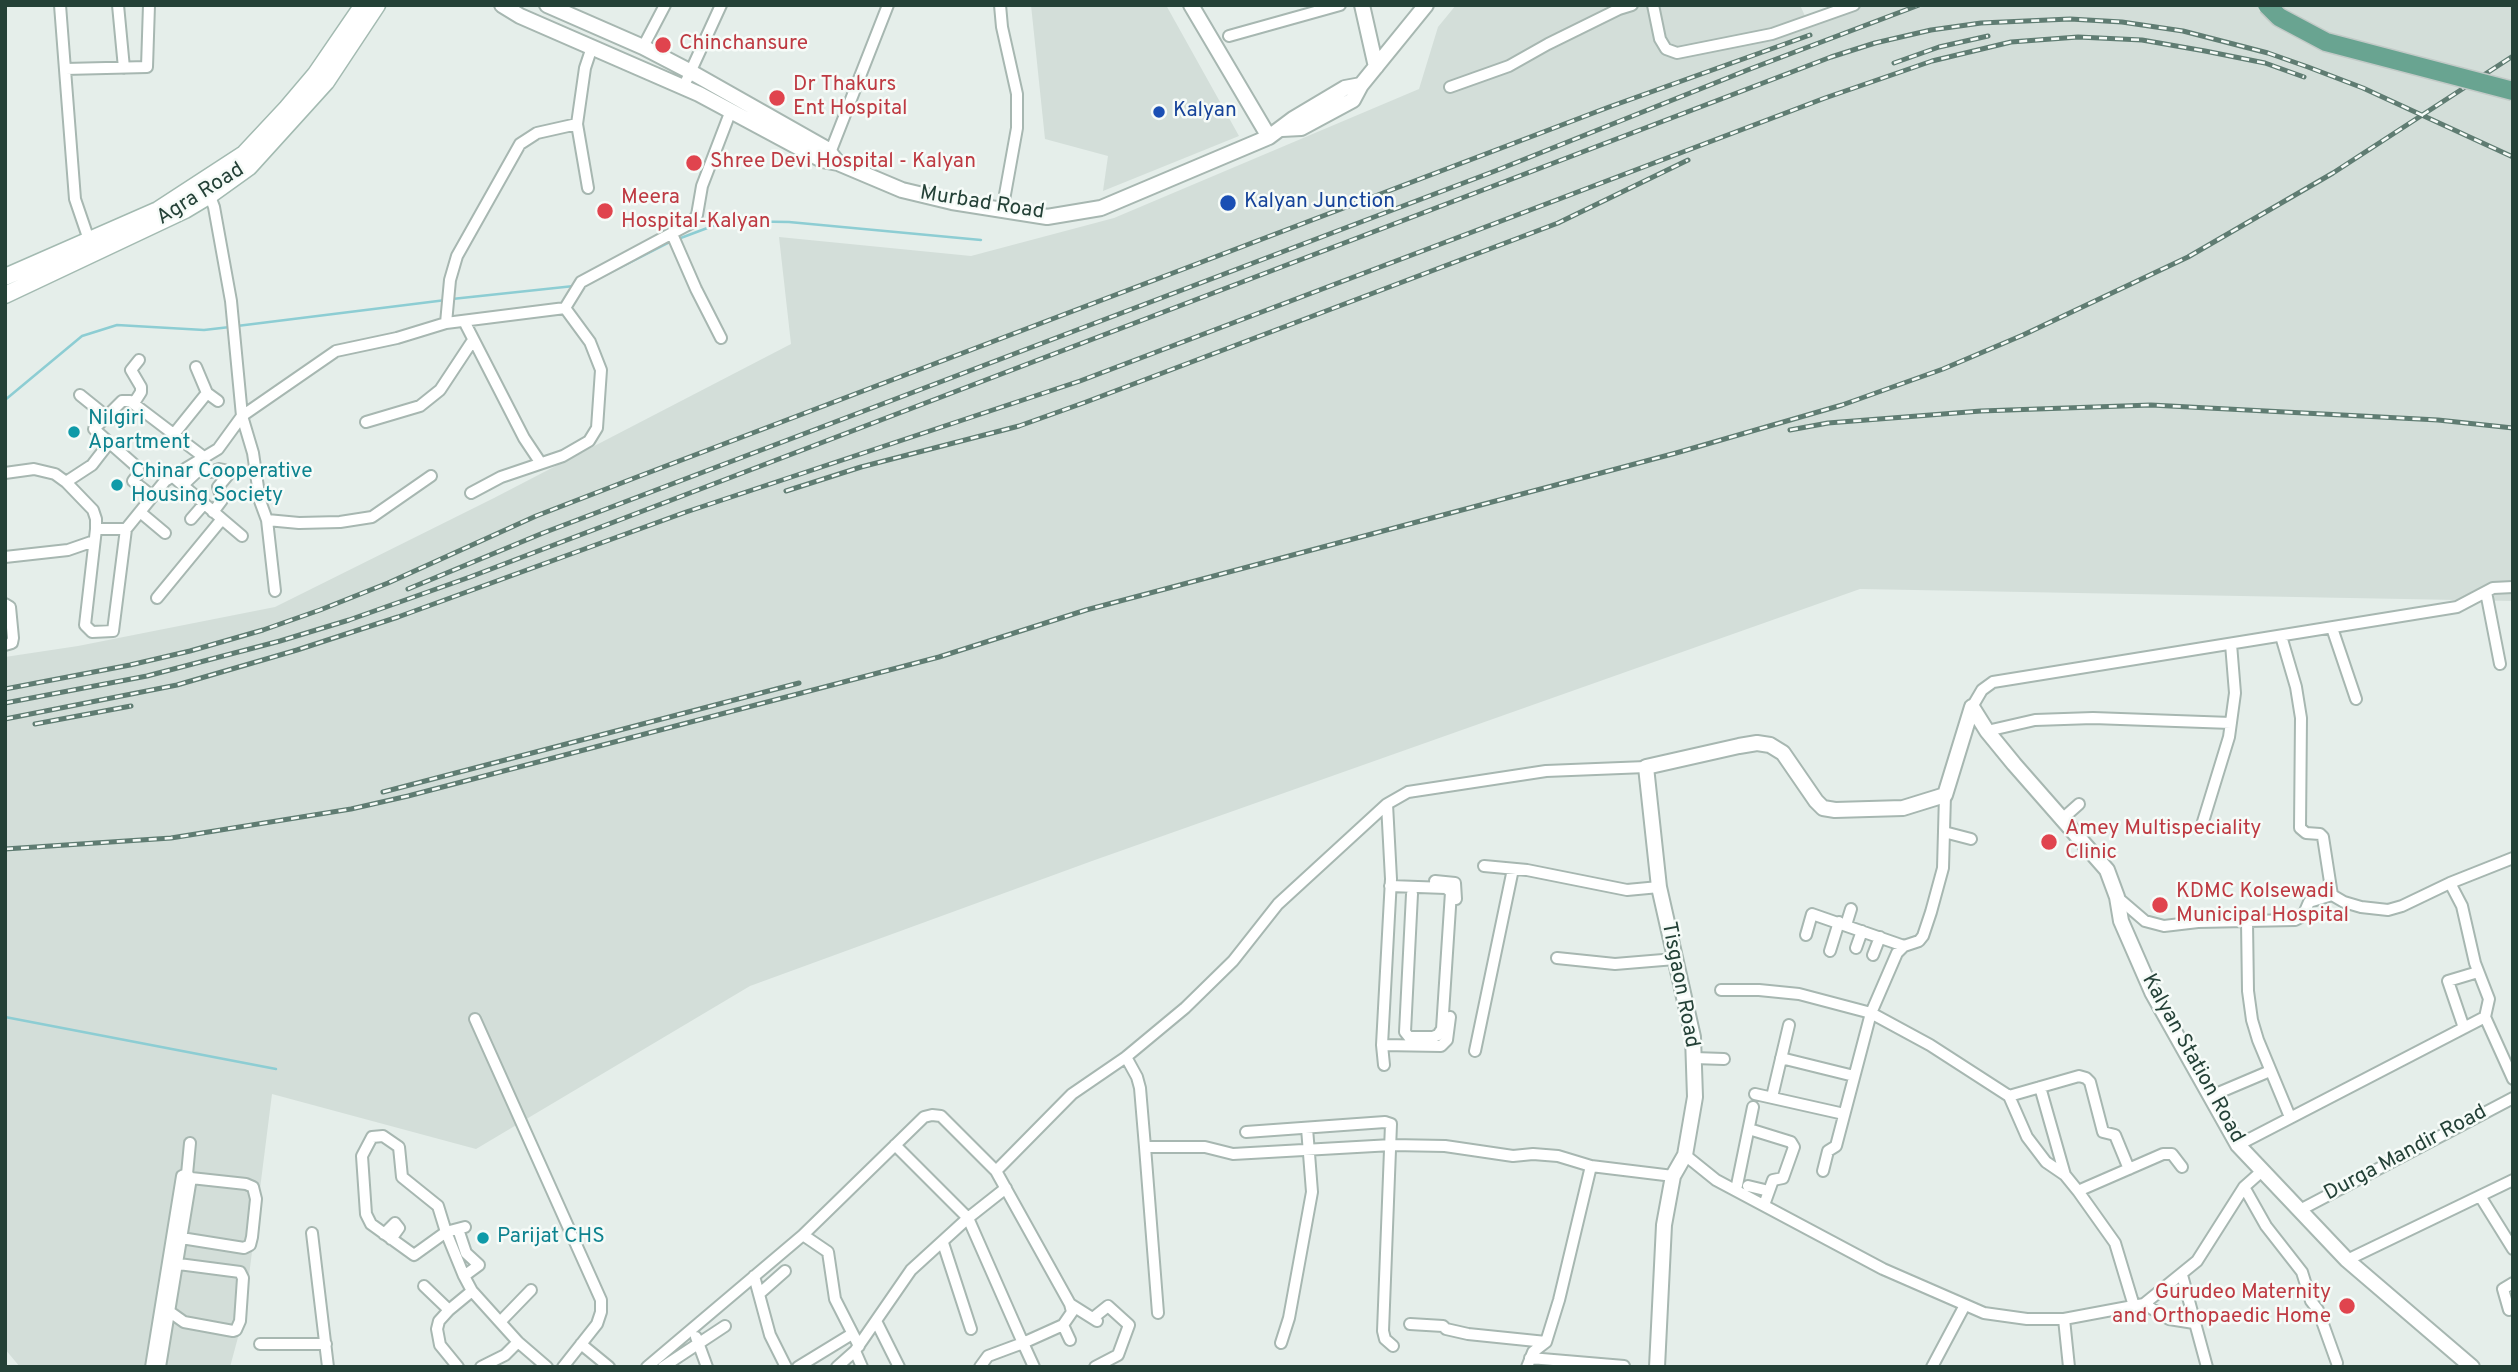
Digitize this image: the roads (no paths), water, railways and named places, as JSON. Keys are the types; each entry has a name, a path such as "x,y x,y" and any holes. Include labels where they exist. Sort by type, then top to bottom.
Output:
{"main road":[{"name":"Agra Road","path":"5,295 185,210 287,108 315,75 363,5"},
{"name":"Agra Road","path":"5,277 249,167 326,82 377,5"},
{"path":"2267,5 2279,17 2326,42 2513,91"}],"street":[{"path":"60,5 75,199 89,240"},
{"path":"118,5 124,68"},
{"path":"65,69 148,66 149,5"},
{"name":"Murbad Road","path":"502,5 520,16 902,190 952,202 1047,217 1101,208 1269,137 1282,129 1301,128 1353,100 1361,85 1426,5"},
{"name":"Murbad Road","path":"547,5 643,47 691,72 827,149 832,159"},
{"path":"643,47 665,5"},
{"path":"683,88 721,5"},
{"path":"832,159 888,5"},
{"path":"1000,5 1002,27 1017,94 1017,128 1002,211"},
{"path":"1191,5 1269,137"},
{"path":"1229,36 1340,5"},
{"path":"1362,5 1376,67"},
{"path":"1450,87 1509,66 1572,32 1632,5"},
{"path":"1653,5 1660,39 1666,49 1677,54 1772,34 1854,5"},
{"path":"588,188 577,124 585,68 592,47"},
{"path":"5,473 44,470 66,482 93,510 96,529 85,625 92,632 110,633 113,629 126,529 171,475 218,449 242,416 336,351 397,338 446,323 567,303 581,282 691,223 730,113"},
{"path":"446,323 450,280 457,256 520,144 537,133 577,124"},
{"path":"207,188 231,301 242,416 254,453 260,501 267,520 275,591"},
{"path":"672,234 721,338"},
{"path":"471,494 501,477 563,456 589,441 597,428 601,370 590,342 567,303"},
{"path":"464,321 524,438 540,462"},
{"path":"366,422 420,405 440,390 473,340"},
{"path":"580,348 590,342"},
{"path":"134,403 141,387 131,370 139,360"},
{"path":"195,367 207,393 218,401"},
{"path":"174,434 207,393"},
{"path":"80,394 106,416"},
{"path":"152,496 133,481 139,473 137,467 94,429 122,401 134,403 205,458"},
{"path":"66,482 92,465 109,443"},
{"path":"157,598 218,515 222,500 217,489 228,475 219,468 211,472 201,467 183,485"},
{"path":"171,475 242,536"},
{"path":"267,520 340,523 372,517 431,476"},
{"path":"191,519 204,503"},
{"path":"140,512 165,533"},
{"path":"96,529 126,529"},
{"path":"5,557 68,550 94,541"},
{"path":"1823,1171 1828,1151 1836,1146 1871,1013 1897,953 1923,936 1943,868 1945,795 1972,707 1982,690 1993,682 2457,607 2493,588 2513,587"},
{"path":"2486,592 2500,664"},
{"path":"5,604 10,607 13,640 5,645"},
{"path":"2332,628 2356,699"},
{"path":"2281,636 2296,687 2301,718 2300,828 2306,833 2320,834 2323,837 2332,895"},
{"path":"2202,825 2229,737 2235,693 2231,644"},
{"name":"Kalyan Station Road","path":"1972,707 1987,731 2061,820 2107,870 2117,897 2121,920 2152,992 2238,1145 2347,1260 2472,1367"},
{"path":"1987,731 2035,720 2093,718 2231,723"},
{"path":"996,1171 1072,1094 1126,1057 1194,999 1233,961 1278,904 1387,804 1408,792 1545,771 1646,767 1757,743 1770,745 1783,753 1823,808 1903,808 1945,795"},
{"name":"Tisgaon Road","path":"1646,767 1659,887 1693,1037 1695,1097 1685,1155 1673,1176 1661,1254 1657,1367"},
{"path":"1384,1066 1382,1045 1390,882 1387,804"},
{"path":"2061,820 2079,804"},
{"path":"1944,832 1971,839"},
{"path":"2117,897 2153,924 2176,926 2198,922 2300,919 2309,902 2332,895 2361,907 2388,909 2402,906 2513,858"},
{"path":"1483,866 1627,890 1659,887"},
{"path":"1475,1051 1513,869"},
{"path":"1390,882 1446,888 1451,892 1442,1029 1433,1037 1409,1037 1405,1032 1412,894"},
{"path":"1382,1045 1436,1047 1447,1040 1457,886 1452,882 1390,882"},
{"path":"2450,883 2462,906 2475,973 2483,997"},
{"path":"1830,951 1851,909"},
{"path":"1806,935 1811,914 1904,946"},
{"path":"2247,922 2248,991 2252,1020 2290,1117"},
{"path":"1856,948 1862,931"},
{"path":"1874,955 1880,937"},
{"path":"1557,958 1615,964 1675,959"},
{"path":"2475,973 2489,999 2485,1017 2513,1079"},
{"path":"2464,1028 2448,981 2475,973"},
{"path":"1721,989 1759,989 1800,994 1871,1013 1930,1045 2008,1096 2027,1137 2046,1162 2064,1175 2078,1191 2115,1243 2139,1305 2169,1319 2194,1323"},
{"path":"2238,1145 2485,1017"},
{"path":"475,1019 601,1300 597,1324 563,1367"},
{"path":"1772,1097 1788,1026"},
{"path":"1126,1057 1140,1088 1158,1313"},
{"path":"1694,1058 1724,1059"},
{"path":"1781,1058 1854,1076"},
{"path":"2211,1096 2270,1070"},
{"path":"2008,1096 2078,1076 2089,1079 2102,1132 2115,1135 2129,1169"},
{"path":"2040,1087 2064,1175"},
{"path":"1755,1094 1844,1114"},
{"name":"Durga Mandir Road","path":"2300,1210 2513,1098"},
{"path":"1736,1190 1753,1107"},
{"path":"647,1367 803,1235 924,1117 941,1116 996,1171 1072,1312 1066,1332 988,1356 981,1366"},
{"path":"1246,1132 1389,1122 1392,1126 1383,1331 1385,1339 1393,1346"},
{"path":"1281,1343 1289,1318 1312,1192 1307,1128"},
{"path":"1749,1129 1791,1142 1794,1147 1783,1178 1773,1181 1764,1205"},
{"path":"457,1230 414,1255 371,1224 366,1214 362,1156 372,1137 383,1136 400,1147 404,1181 438,1206 457,1230 466,1253 479,1265 464,1276"},
{"path":"189,1176 190,1143"},
{"path":"895,1145 968,1218 1034,1367"},
{"path":"1145,1147 1205,1147 1233,1154 1392,1145 1445,1146 1513,1156 1558,1156 1591,1166 1673,1176"},
{"path":"2078,1191 2168,1153 2176,1157 2182,1167"},
{"path":"1685,1155 1716,1180 1883,1269 1984,1313 2026,1319 2064,1319 2139,1305 2197,1261 2244,1187 2262,1171"},
{"path":"1591,1166 1559,1300 1545,1342 1533,1352 1528,1362 1624,1366"},
{"path":"151,1367 172,1263 182,1176 254,1187 256,1199 250,1245 244,1248 176,1238"},
{"path":"2347,1260 2513,1180"},
{"path":"1748,1186 1769,1191"},
{"path":"2244,1187 2266,1226 2302,1272 2337,1363"},
{"path":"837,1367 857,1349 911,1270 968,1218 1006,1188"},
{"path":"2480,1196 2513,1249"},
{"path":"457,1230 464,1276 472,1291 518,1342 547,1367"},
{"path":"312,1233 328,1367"},
{"path":"803,1235 828,1252 835,1299 852,1334 862,1367"},
{"path":"943,1243 971,1329"},
{"path":"164,1311 184,1322 233,1331 240,1321 243,1278 240,1272 172,1263"},
{"path":"758,1294 785,1271"},
{"path":"2182,1275 2207,1367"},
{"path":"754,1276 770,1335 786,1367"},
{"path":"2509,1310 2503,1289 2513,1283"},
{"path":"424,1286 449,1310"},
{"path":"500,1322 531,1290"},
{"path":"458,1367 440,1345 437,1329 439,1321 449,1310 472,1291"},
{"path":"1070,1304 1096,1320 1105,1307 1111,1307 1129,1325 1118,1355 1095,1367"},
{"path":"1932,1367 1965,1305"},
{"path":"160,1367 164,1311"},
{"path":"2064,1319 2069,1367"},
{"path":"876,1321 899,1367"},
{"path":"1410,1324 1443,1326 1468,1334 1545,1342"},
{"path":"663,1367 725,1326"},
{"path":"693,1328 707,1367"},
{"path":"798,1367 852,1334"},
{"path":"481,1367 502,1362 518,1342"},
{"path":"260,1344 326,1344"},
{"path":"581,1344 609,1367"}],"waterway":[{"path":"678,239 726,221 789,222 981,240"},
{"path":"584,286 672,241"},
{"path":"452,299 574,286"},
{"path":"237,326 446,300"},
{"path":"5,400 82,336 117,325 204,330 230,327"},
{"path":"5,1017 276,1069"}],"railway":[{"path":"408,589 543,533 1495,171 1919,5"},
{"path":"5,703 147,676 349,620 470,577 1831,57 1931,30 1981,23 2070,19 2122,22 2183,31 2268,53 2308,67 2363,88 2513,157"},
{"path":"5,689 190,651 320,610 388,583 536,516 637,477 1609,107 1810,35"},
{"path":"1894,63 1939,47 1988,36"},
{"path":"5,719 177,685 398,617 686,512 1080,381 1825,98 1932,61 2011,42 2078,37 2142,40 2205,51 2265,63 2304,77"},
{"path":"5,849 171,838 351,809 408,796 939,657 1086,610 1676,453 1842,405 1943,369 2023,335 2188,257 2333,173 2513,56"},
{"path":"786,491 861,467 1019,426 1086,402 1558,223 1688,160"},
{"path":"1790,430 1828,423 1981,411 2151,405 2438,420 2513,428"},
{"path":"383,792 799,683"},
{"path":"35,724 131,706"}],"place":[{"name":"Chinchansure","path":"663,45"},
{"name":"Dr Thakurs Ent Hospital","path":"777,98"},
{"name":"Kalyan","path":"1159,112"},
{"name":"Shree Devi Hospital - Kalyan","path":"694,163"},
{"name":"Kalyan Junction","path":"1228,203"},
{"name":"Meera Hospital-Kalyan","path":"605,211"},
{"name":"Nilgiri Apartment","path":"74,432"},
{"name":"Chinar Cooperative Housing Society","path":"117,485"},
{"name":"Amey Multispeciality Clinic","path":"2049,842"},
{"name":"KDMC Kolsewadi Municipal Hospital","path":"2160,905"},
{"name":"Parijat CHS","path":"483,1238"},
{"name":"Gurudeo Maternity and Orthopaedic Home","path":"2347,1306"}]}
